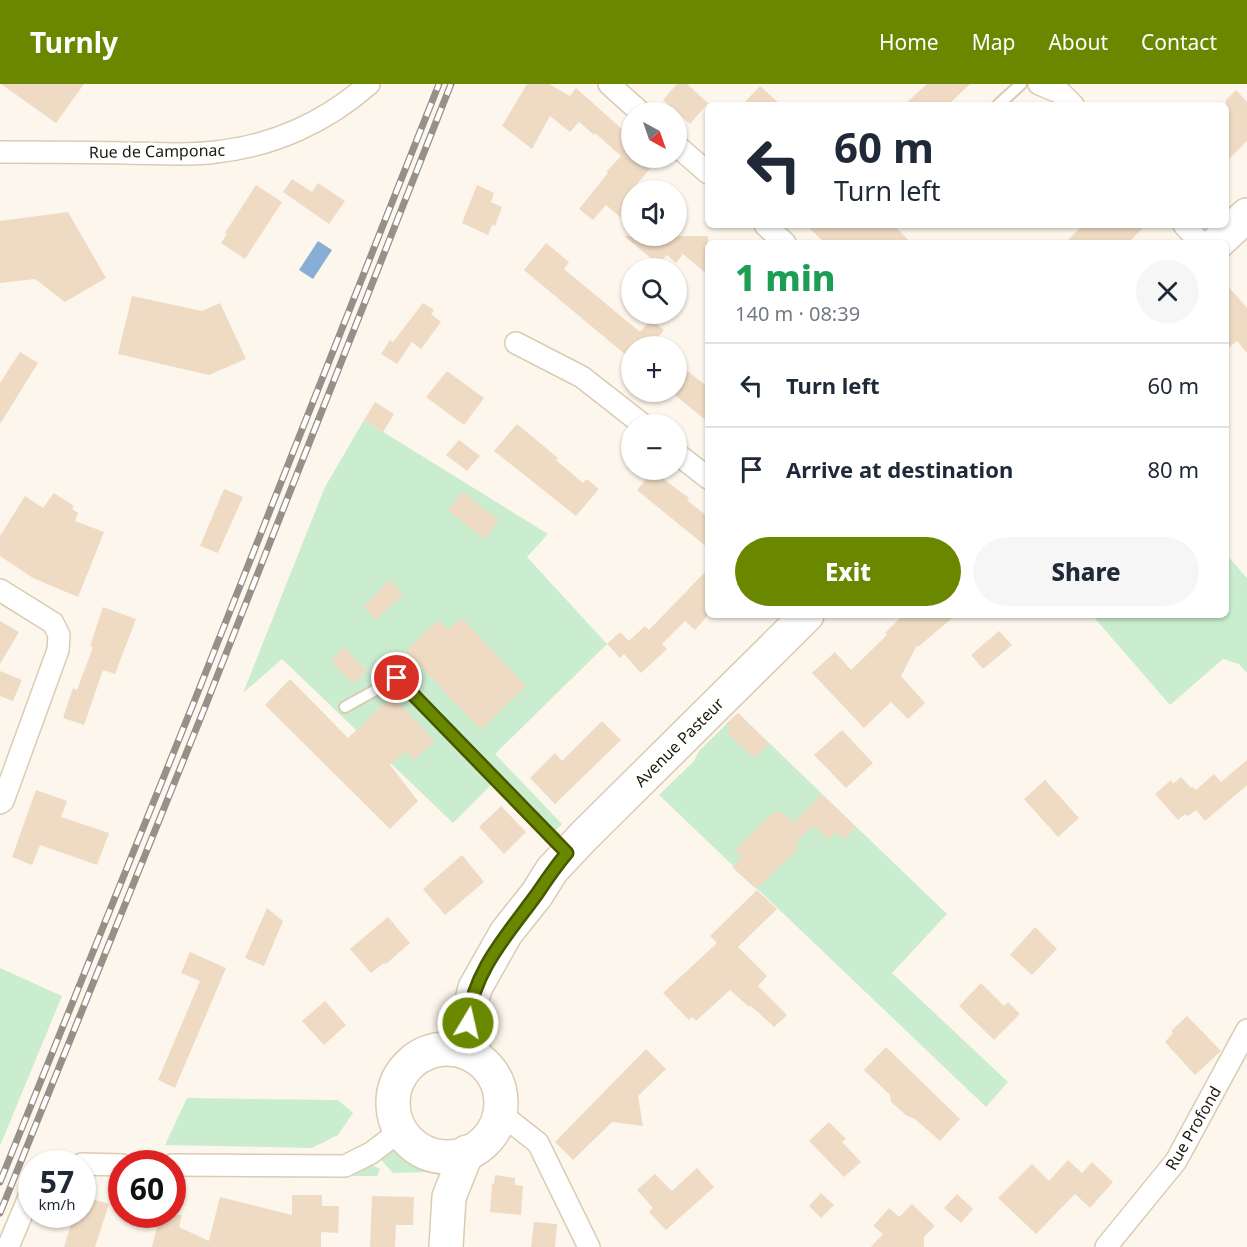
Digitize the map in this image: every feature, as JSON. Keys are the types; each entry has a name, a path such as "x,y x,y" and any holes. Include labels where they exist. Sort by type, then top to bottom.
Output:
{"main road":[{"path":"1220,240 1247,215"},
{"name":"Avenue Pasteur","path":"431,1051 458,992 497,926 529,884 560,861 804,618"},
{"name":"Avenue Pasteur","path":"475,1057 468,1023 475,988 506,933 560,861"},
{"path":"458,1050 475,1057 495,1078 500,1095 500,1113 493,1129 482,1143 451,1154 416,1146 400,1131 394,1115 393,1096 398,1079 408,1065 431,1051 458,1050"},
{"path":"446,1247 451,1154"}],"street":[{"name":"Rue de Camponac","path":"0,152 214,153 248,147 307,126 336,109 369,84"},
{"path":"609,84 629,102"},
{"path":"1039,84 1061,93 1069,102"},
{"path":"687,155 705,170"},
{"path":"768,228 782,240"},
{"path":"1187,228 1198,240"},
{"path":"516,343 582,376 630,414"},
{"path":"687,462 705,476"},
{"path":"0,590 53,623 59,635 58,650 3,801 0,803"},
{"name":"Rue Profond","path":"1106,1247 1176,1161 1247,1030"},
{"path":"500,1113 538,1143 590,1247"},
{"path":"186,1165 345,1166 371,1153 400,1131"},
{"path":"8,1247 18,1223"}],"lane":[{"path":"1001,102 1021,84"},
{"path":"345,707 397,678 560,861"}],"green space":[{"path":"364,420 548,534 527,557 607,644 495,754 562,824 548,838 493,783 453,823 282,659 243,693 325,487"},
{"path":"1229,557 1247,578 1247,673 1239,664 1223,659 1170,705 1095,618 1229,618"},
{"path":"738,713 947,914 892,973 1008,1082 986,1107 659,795"},
{"path":"0,968 62,996 0,1146"},
{"path":"187,1098 338,1100 353,1113 338,1135 312,1148 165,1145"},
{"path":"400,1147 425,1163 431,1172 393,1173 381,1160 384,1153"},
{"path":"369,1163 380,1169 377,1176 353,1176 349,1172"}],"water":[{"path":"318,241 332,250 313,279 299,270"}],"building":[{"path":"1,84 84,84 56,123"},
{"path":"527,84 549,84 570,96 576,88 621,128 621,156 579,122 570,132 550,116 532,149 502,126"},
{"path":"677,84 687,84 707,102 690,124 687,121 687,102 665,102 663,100"},
{"path":"927,84 970,84 951,102 907,102"},
{"path":"760,86 778,102 745,102"},
{"path":"1236,90 1247,102 1247,141 1229,159 1229,102 1226,100"},
{"path":"621,156 621,168 651,168 640,180 621,180 621,218 606,205 593,220 579,209 608,173 606,172"},
{"path":"292,179 312,192 318,183 345,201 329,224 283,192"},
{"path":"256,185 282,202 245,259 221,243"},
{"path":"477,185 494,193 491,202 502,207 495,226 492,225 488,235 462,223"},
{"path":"68,212 106,278 65,302 35,279 0,283 0,221"},
{"path":"809,228 897,228 908,240 822,240"},
{"path":"1080,228 1143,228 1131,240 1068,240"},
{"path":"687,236 708,236 708,240 705,240 705,272 683,254 680,258 670,258 667,255 664,258 651,258 636,246 687,246"},
{"path":"546,243 569,262 564,269 621,316 621,324 630,324 640,332 647,324 656,324 664,330 659,336 621,336 621,351 524,270"},
{"path":"1229,287 1247,308 1247,353 1237,341 1229,348"},
{"path":"132,296 202,311 220,303 246,359 209,375 118,354"},
{"path":"423,303 434,310 431,314 441,322 421,349 412,342 397,364 381,354 390,340 393,342"},
{"path":"20,352 38,363 0,424 0,383"},
{"path":"447,371 484,398 464,425 426,397"},
{"path":"687,371 705,385 705,420 683,402 687,402"},
{"path":"375,402 394,414 383,432 364,420"},
{"path":"517,424 558,458 556,460 583,483 587,479 599,489 576,516 494,451"},
{"path":"459,440 480,456 467,471 446,455"},
{"path":"645,480 665,480 689,498 687,500 705,515 705,546 637,490"},
{"path":"224,489 243,497 218,553 200,546"},
{"path":"463,492 499,521 484,539 448,510"},
{"path":"54,493 74,506 72,509 78,513 75,521 104,532 78,597 33,578 0,556 0,536 25,496 43,508"},
{"path":"705,572 705,618 695,630 685,621 662,644 667,649 641,673 624,654 620,658 607,644 620,632 629,641 645,626 649,630"},
{"path":"390,580 403,594 376,620 363,606"},
{"path":"103,607 136,619 115,674 103,670 84,725 63,718 73,688 77,690 93,647 90,646"},
{"path":"462,618 526,686 481,730 406,651 438,620 448,630"},
{"path":"900,618 952,618 918,647 917,645 901,676 925,703 908,719 891,702 864,728 812,673 835,652 851,670 887,635 885,633"},
{"path":"0,621 19,632 0,664"},
{"path":"999,631 1012,645 983,669 971,655"},
{"path":"344,647 367,671 353,684 331,661"},
{"path":"0,671 22,680 13,701 0,696"},
{"path":"290,679 348,738 392,696 435,741 414,760 405,752 390,765 418,801 390,829 265,705"},
{"path":"738,713 769,744 754,758 727,733 731,729 726,724"},
{"path":"602,721 621,740 555,804 530,778 555,753 562,761"},
{"path":"842,730 873,763 846,788 814,755"},
{"path":"1247,760 1247,785 1205,821 1196,810 1188,816 1185,814 1178,820 1155,794 1171,780 1173,784 1181,777 1196,790 1214,774 1221,782"},
{"path":"1045,780 1079,818 1058,837 1024,799"},
{"path":"36,790 67,801 61,817 109,833 97,865 40,845 32,865 12,857"},
{"path":"821,794 856,827 844,840 836,832 828,840 814,825 797,841 797,850 756,889 732,867 742,857 735,850 774,812 783,813 794,823"},
{"path":"501,806 526,832 504,854 479,827"},
{"path":"462,855 484,882 445,915 423,889"},
{"path":"757,890 777,909 738,947 767,976 758,986 787,1015 774,1027 730,990 696,1021 692,1017 689,1020 663,993 717,943 710,936"},
{"path":"267,908 283,921 264,966 245,958"},
{"path":"388,917 410,943 386,964 384,963 371,973 350,949"},
{"path":"1035,927 1057,949 1032,975 1010,955"},
{"path":"190,952 226,968 175,1088 158,1080 200,981 181,973"},
{"path":"981,983 1004,1006 1008,1002 1020,1014 994,1040 959,1006"},
{"path":"325,1001 346,1025 324,1045 302,1021"},
{"path":"1187,1016 1221,1051 1195,1075 1165,1042 1173,1033 1171,1031"},
{"path":"886,1047 960,1119 940,1141 891,1102 890,1095 864,1070"},
{"path":"646,1049 666,1069 638,1096 643,1126 612,1122 573,1160 555,1142"},
{"path":"829,1122 846,1139 842,1142 861,1162 844,1177 809,1141"},
{"path":"1068,1160 1082,1173 1092,1162 1113,1182 1090,1208 1075,1194 1036,1234 998,1198 1032,1164 1049,1181"},
{"path":"697,1168 714,1187 666,1230 649,1212 653,1208 637,1190 655,1174 672,1191"},
{"path":"495,1175 515,1178 515,1185 523,1186 521,1215 490,1212"},
{"path":"821,1193 834,1205 821,1218 809,1206"},
{"path":"957,1194 973,1209 961,1223 944,1208"},
{"path":"292,1195 322,1195 322,1206 339,1206 338,1233 321,1232 321,1247 152,1247 157,1228 181,1228 209,1241 220,1197 292,1215"},
{"path":"372,1196 414,1197 413,1225 396,1225 395,1247 370,1247"},
{"path":"96,1200 108,1204 95,1247 64,1247 70,1228 96,1228"},
{"path":"912,1204 935,1226 924,1237 924,1247 871,1247 883,1234 873,1226 889,1208 899,1217"},
{"path":"534,1222 557,1224 555,1247 531,1247"}],"railway":[{"path":"0,1182 194,702 439,84"},
{"path":"0,1213 205,707 451,84"}],"route":[{"path":"397,678 567,853 506,933 489,962 475,988 468,1023"}]}
